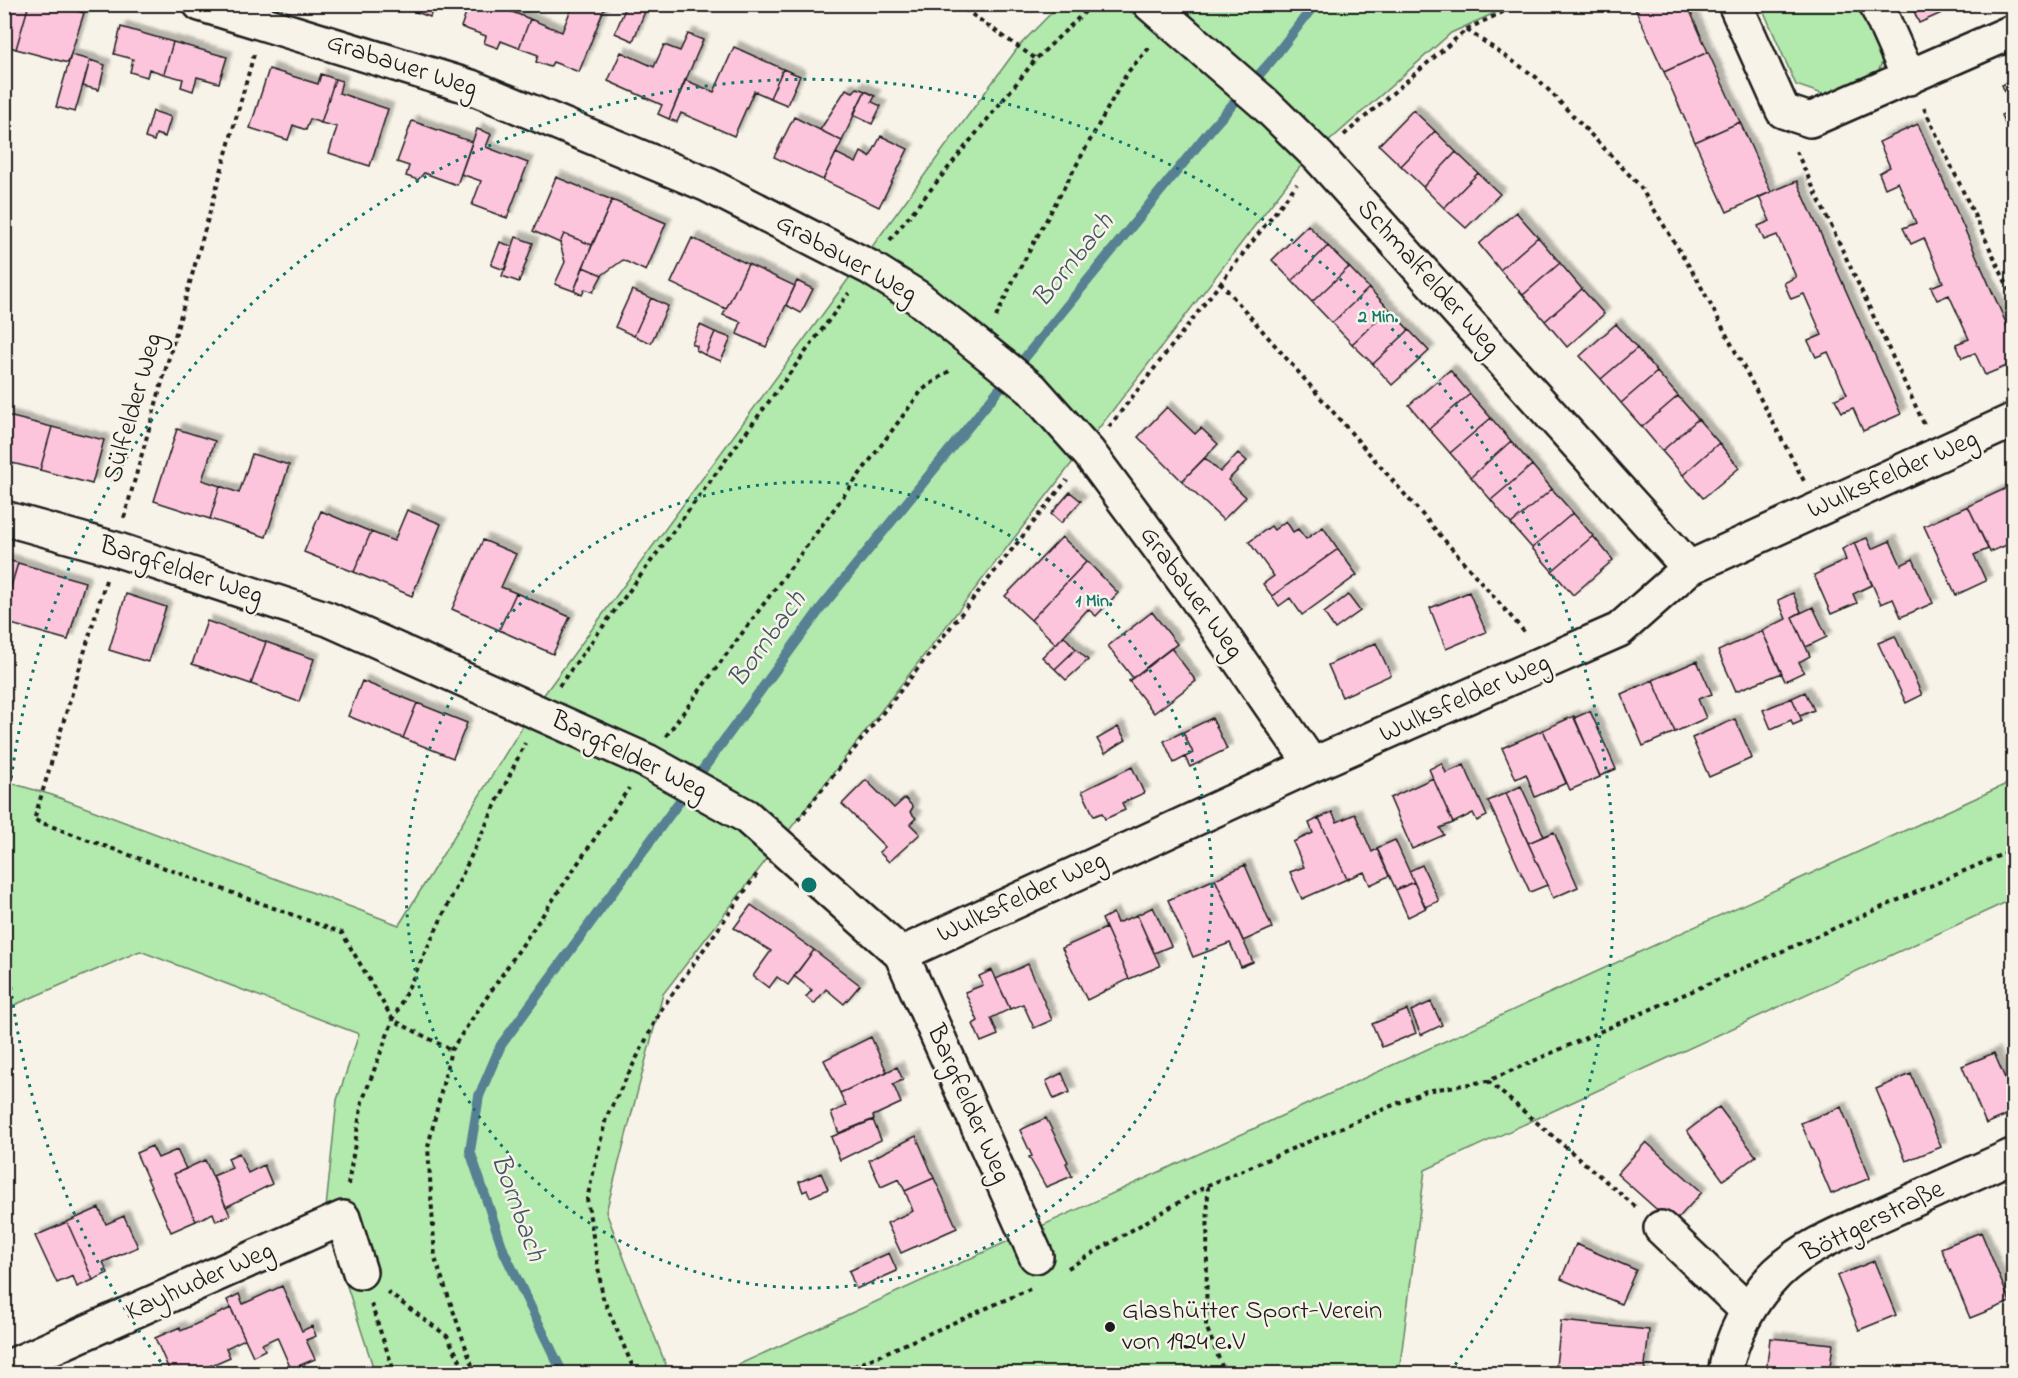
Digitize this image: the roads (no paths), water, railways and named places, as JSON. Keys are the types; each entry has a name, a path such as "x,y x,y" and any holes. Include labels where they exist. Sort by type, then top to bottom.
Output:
{"street":[{"name":"Grabauer Weg","path":"200,4 471,87 708,185 869,267 917,297 1032,389 1089,453 1195,596 1312,765"},
{"path":"1735,4 1783,111 1810,120 2013,31"},
{"path":"1876,4 1909,78"},
{"name":"Schmalfelder Weg","path":"1160,14 1264,103 1319,157 1689,568"},
{"name":"Wulksfelder Weg","path":"901,954 1312,765 1551,662 1619,630 1689,568 2013,420"},
{"name":"Bargfelder Weg","path":"4,518 115,549 328,619 540,712 660,768 746,816 901,954 1047,1265"},
{"name":"Böttgerstraße","path":"1725,1374 1728,1355 1748,1311 1777,1273 1820,1243 2013,1155"},
{"name":"Kayhuder Weg","path":"4,1369 343,1218 360,1272"},
{"path":"1661,1228 1748,1311"}],"waterway":[{"name":"Bornbach","path":"563,1374 504,1252 470,1151 479,1096 501,1045 821,608 1211,129 1272,60 1315,4"}],"place":[{"name":"Glashütter Sport-Verein von 1924 e.V","path":"1110,1327"}]}
